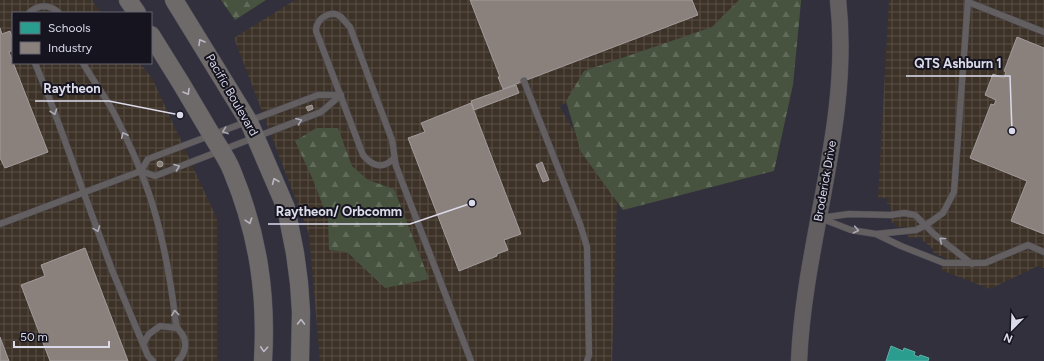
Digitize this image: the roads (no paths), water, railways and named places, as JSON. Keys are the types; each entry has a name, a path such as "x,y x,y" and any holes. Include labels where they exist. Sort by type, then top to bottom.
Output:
{"main road":[{"path":"128,0 136,12"},
{"name":"Pacific Boulevard","path":"174,0 253,129 286,208 299,283 301,312 300,361"},
{"path":"152,37 232,170 255,242 262,278 265,331 263,361"}],"street":[{"name":"Broderick Drive","path":"799,361 800,326 834,136 841,54 838,0"}],"lane":[{"path":"819,218 851,230 876,234 916,230 943,213 954,192 968,1 1044,32"},
{"path":"30,12 41,6 46,6 52,7 58,12"},
{"path":"394,158 390,162 377,165 369,161 361,149 316,29 322,18 327,15 333,14 341,16 350,27 392,140 395,152 394,158 471,361"},
{"path":"35,64 112,270 148,356 154,361"},
{"path":"84,64 114,113 141,171 154,211 172,286 177,328 182,334 185,343 185,350 182,357 178,361"},
{"path":"524,82 580,224 587,247 589,355 587,361"},
{"path":"141,171 155,176 216,143 253,129 318,95 341,95"},
{"path":"0,224 141,171 148,159 216,143 253,129 321,112 341,95"},
{"path":"819,218 849,214 891,215 904,213 915,216 934,234 972,264"},
{"path":"876,234 901,246 944,263 985,263 1028,246 1044,252"},
{"path":"144,344 149,334 160,326 177,328"}],"place":[{"name":"Raytheon","path":"180,115"},
{"name":"QTS Ashburn 1","path":"1012,131"},
{"name":"Raytheon/ Orbcomm","path":"472,203"}]}
